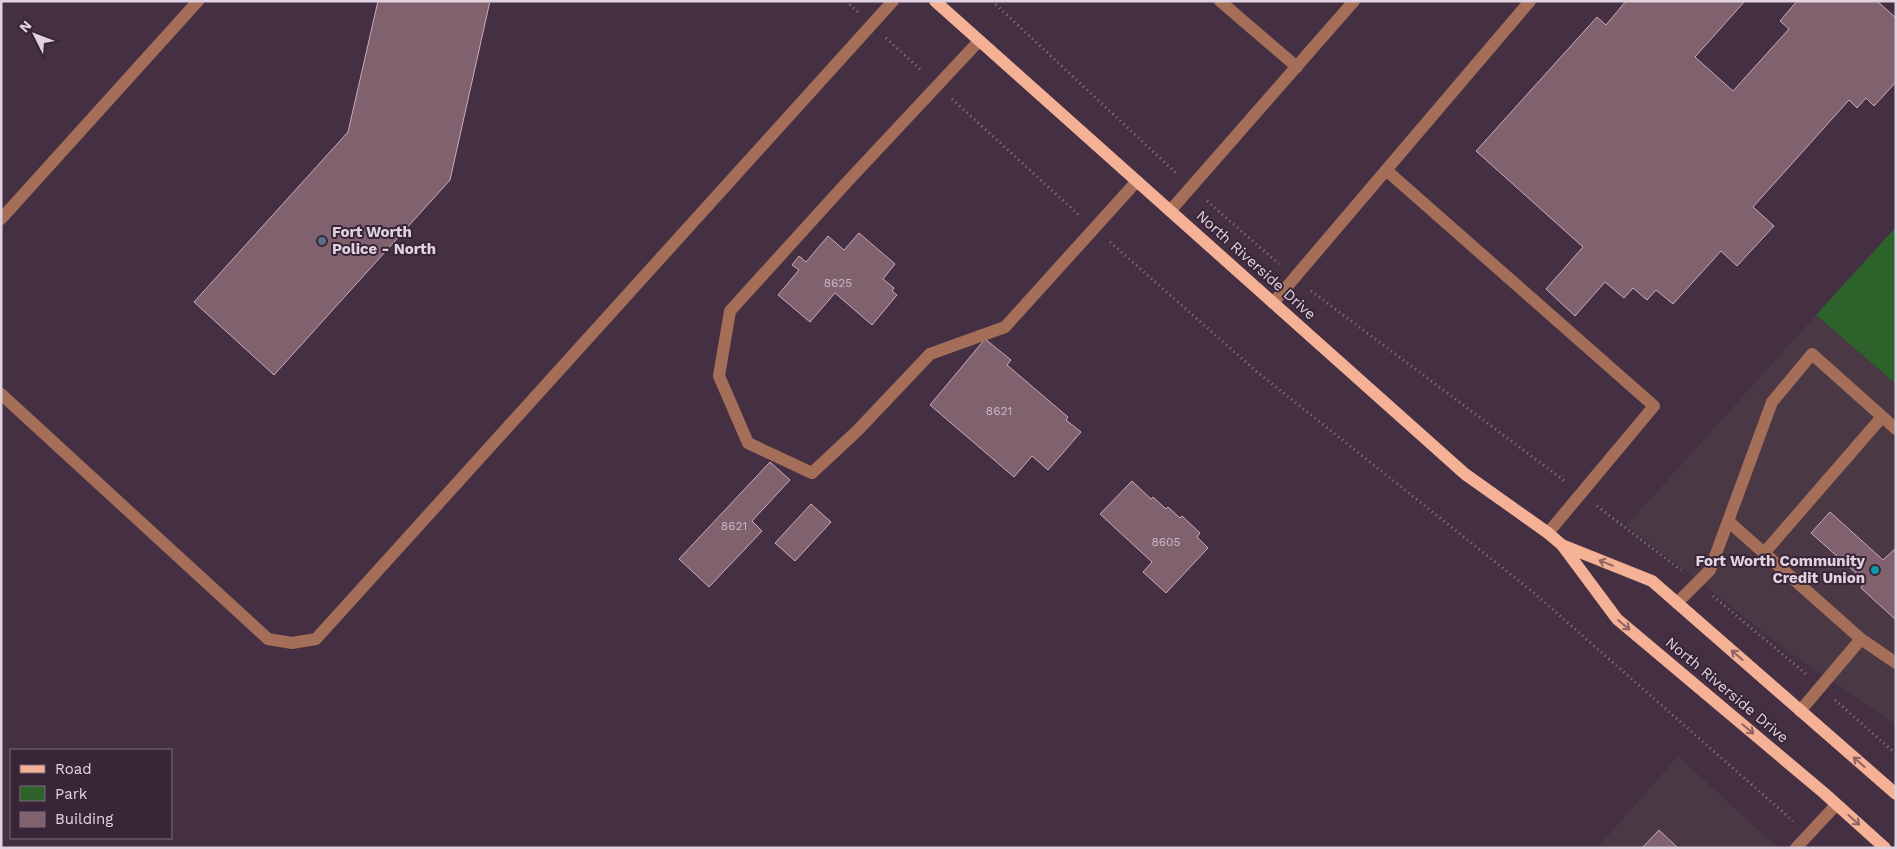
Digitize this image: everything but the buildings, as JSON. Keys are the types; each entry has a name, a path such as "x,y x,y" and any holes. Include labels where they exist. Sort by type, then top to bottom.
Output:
{"main road":[{"name":"North Riverside Drive","path":"935,1 1465,474 1562,545 1617,619 1884,848"},
{"name":"North Riverside Drive","path":"1562,545 1652,581 1896,794"}],"lane":[{"path":"1,219 198,1"},
{"path":"1,394 268,639 292,643 316,639 894,1"},
{"path":"1220,1 1297,67"},
{"path":"1273,303 1530,1"},
{"path":"1170,211 1297,67 1348,3"},
{"path":"980,41 848,181 730,311 720,376 748,443 812,473 858,430 930,354 1005,326 1137,181"},
{"path":"1386,170 1654,406 1548,533"},
{"path":"1677,604 1710,570 1772,402 1812,354 1896,429"},
{"path":"1764,553 1882,417"},
{"path":"1728,521 1861,639 1896,663"},
{"path":"1800,711 1861,639"},
{"path":"1796,848 1836,805"}],"path":[{"path":"846,1 1094,228 1256,371 1534,593 1809,834"},
{"path":"992,1 1191,187 1295,278 1698,583 1820,686 1896,754"}],"shaded area":[{"path":"1816,315 1896,384 1896,725 1781,646 1627,525"},
{"path":"1678,756 1778,848 1597,848"}],"green space":[{"path":"1896,227 1896,384 1816,315"}],"place":[{"name":"Fort Worth Police - North","path":"322,241"},
{"name":"Fort Worth Community Credit Union","path":"1875,570"}]}
